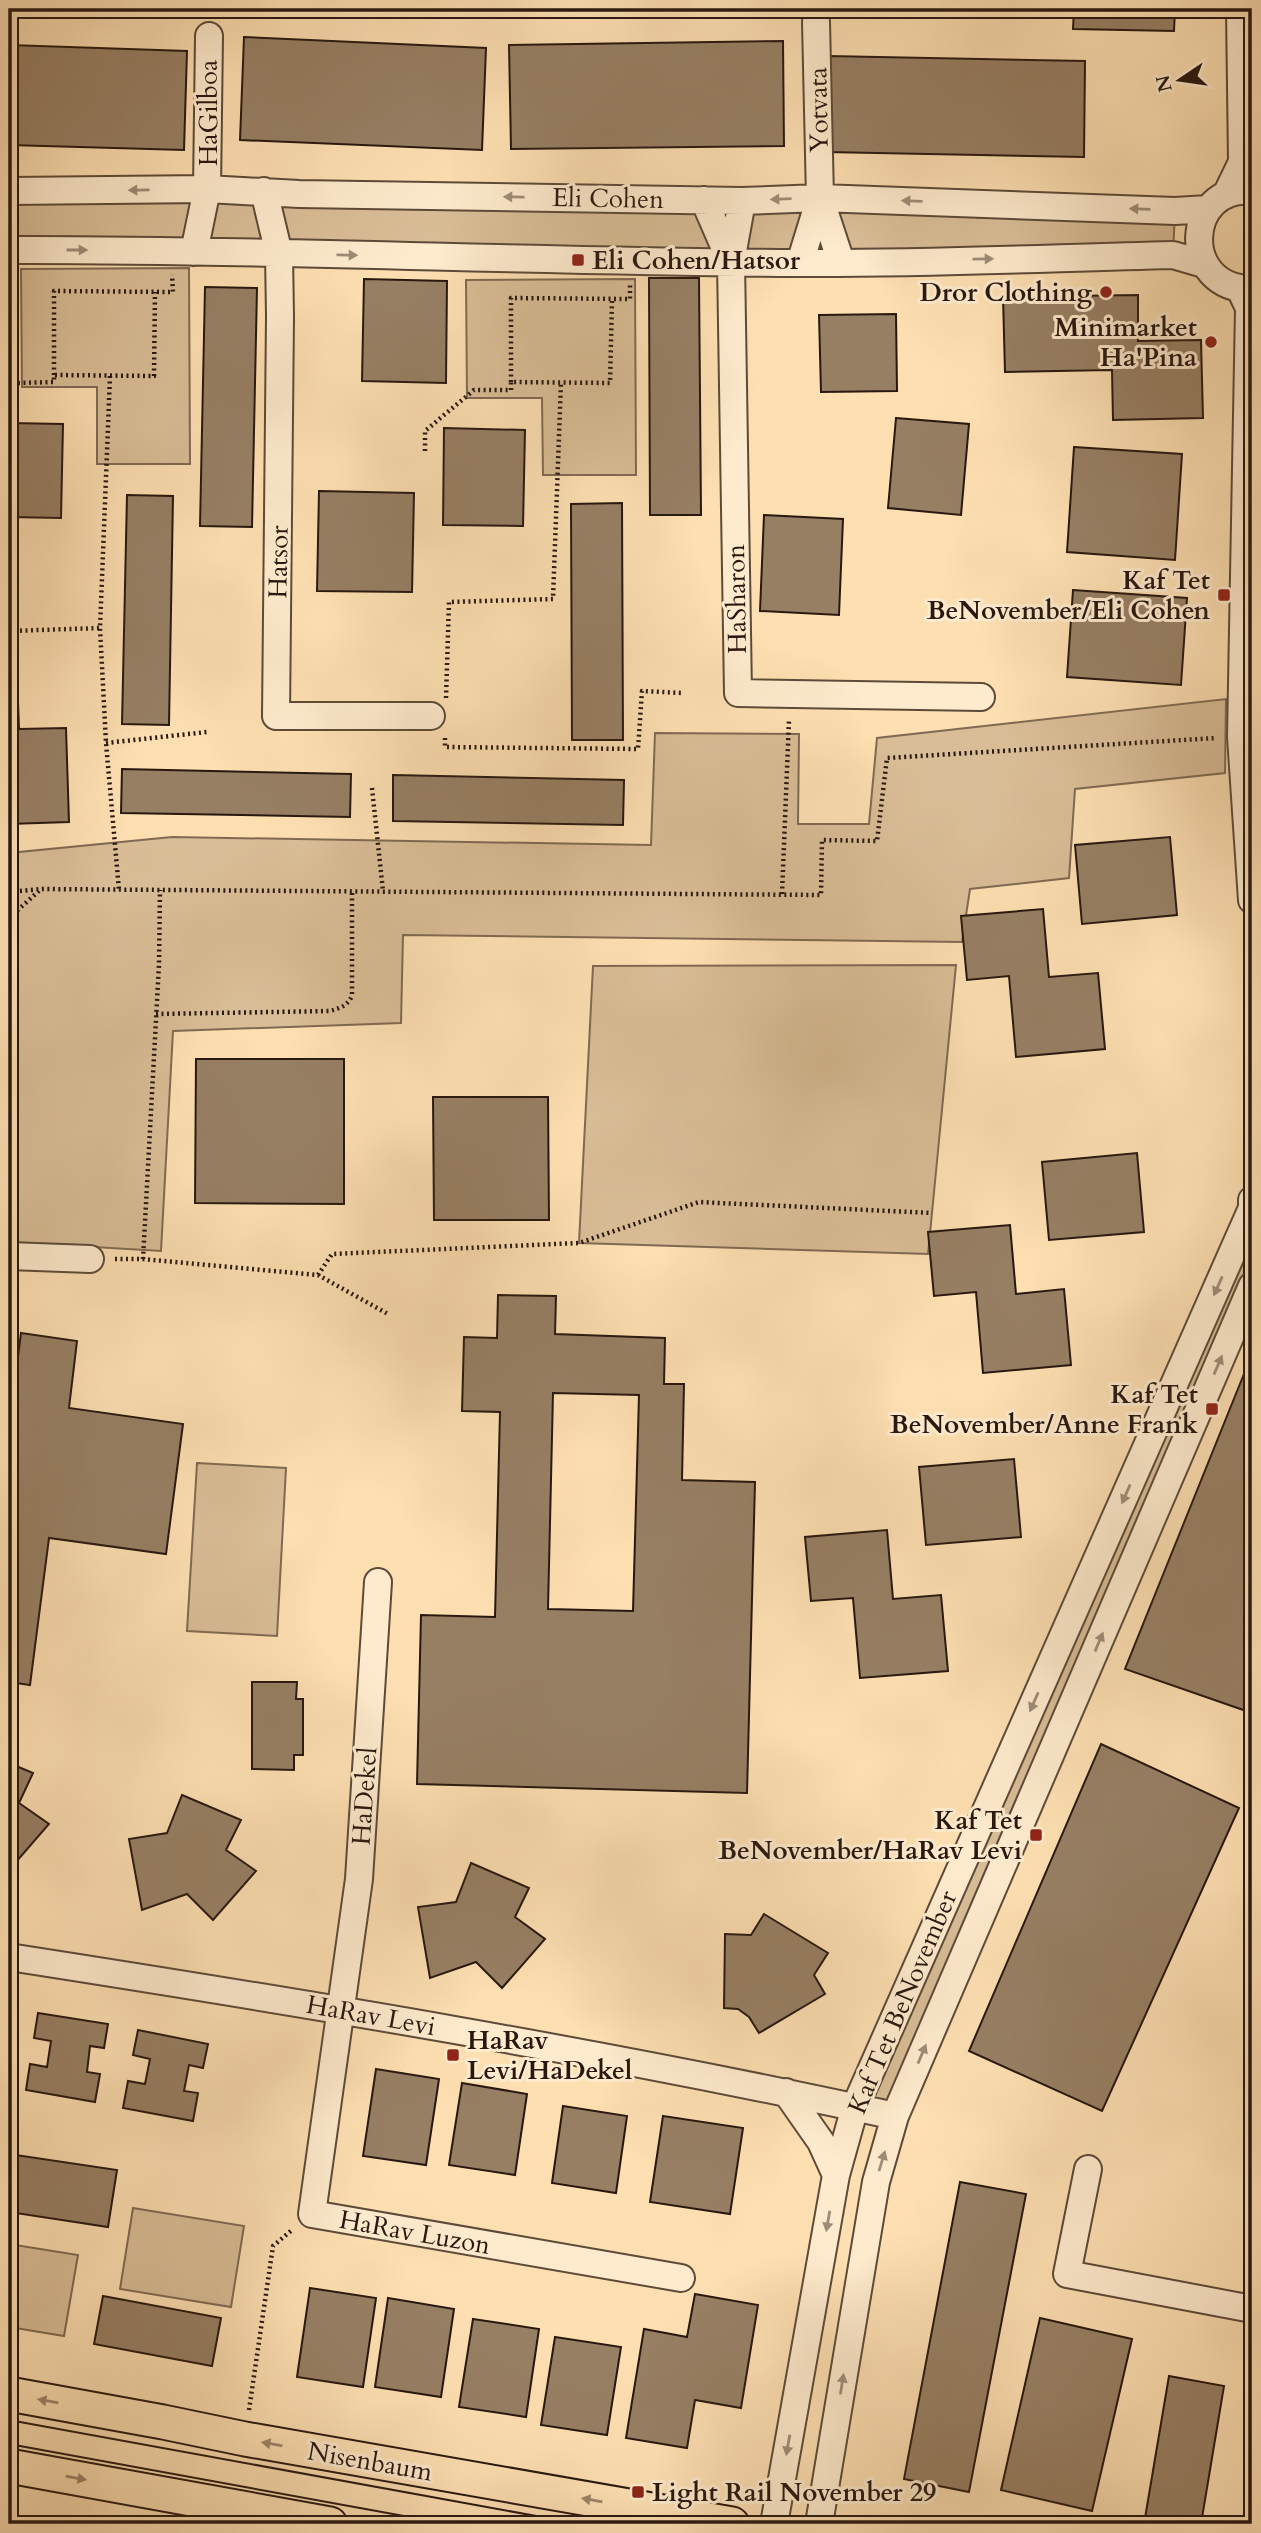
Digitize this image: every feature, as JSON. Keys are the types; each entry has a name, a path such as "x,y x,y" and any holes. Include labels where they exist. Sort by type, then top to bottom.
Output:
{"main road":[{"name":"Nisenbaum","path":"9,2394 245,2439 732,2524"},
{"path":"9,2466 330,2524"}],"street":[{"path":"1240,9 1242,162 1200,225 1198,245 1204,264 1215,277 1224,284 1246,289 1249,308 1241,737 1252,900"},
{"name":"Yotvata","path":"816,22 820,198 841,262"},
{"name":"HaGilboa","path":"194,252 207,190 209,36"},
{"name":"Eli Cohen","path":"9,191 207,190 299,194 742,201 820,198 1175,211 1217,202 1244,190 1252,191"},
{"name":"HaGilboa","path":"207,190 227,251"},
{"name":"Hatsor","path":"264,191 279,254 281,316 276,716 441,716"},
{"name":"Hatsor","path":"279,254 299,194"},
{"name":"Yotvata","path":"800,263 820,198"},
{"name":"HaSharon","path":"704,200 731,262"},
{"name":"HaSharon","path":"742,201 731,262 738,693 981,697"},
{"path":"9,250 171,250 800,263 1173,255 1204,264"},
{"name":"Kaf Tet BeNovember","path":"774,2524 836,2175 855,2107 1252,1208 1252,1200"},
{"path":"9,1256 90,1259"},
{"name":"Kaf Tet BeNovember","path":"819,2524 876,2182 895,2116 1252,1286"},
{"name":"HaDekel","path":"342,2009 359,1879 378,1582"},
{"name":"HaRav Levi","path":"9,1957 342,2009 786,2092 895,2116"},
{"name":"HaRav Luzon","path":"342,2009 312,2214 681,2278"},
{"path":"786,2092 821,2142 836,2175"},
{"path":"1088,2169 1067,2274 1252,2309"}],"path":[{"path":"9,389 17,383 54,383 54,291 173,292"},
{"path":"54,375 154,376 155,292"},
{"path":"425,451 425,431 474,390 511,390 511,298 630,299"},
{"path":"511,382 610,383 612,299"},
{"path":"110,376 100,628 106,744 119,890"},
{"path":"561,382 553,599 449,602 441,716 445,747 638,749 642,691 682,692"},
{"path":"9,631 100,628"},
{"path":"782,894 790,694"},
{"path":"106,744 207,732"},
{"path":"9,892 42,889 821,895 822,840 877,841 887,758 1241,737"},
{"path":"372,788 383,891"},
{"path":"9,918 42,889"},
{"path":"144,1259 160,890"},
{"path":"156,1014 330,1011 349,1003 352,996 352,891"},
{"path":"318,1275 332,1254 579,1243 699,1202 932,1213"},
{"path":"90,1259 144,1259 318,1275 388,1314"},
{"path":"245,2439 273,2246"}],"shaded area":[{"path":"9,191 1175,211 1173,255 9,250"},
{"path":"189,268 190,464 97,464 97,387 22,387 21,269"},
{"path":"635,279 636,475 543,475 542,398 467,398 466,280"},
{"path":"1226,699 1225,773 1075,789 1069,878 970,889 962,942 403,935 401,1023 173,1031 161,1251 9,1242 9,853 172,837 651,845 655,733 799,734 798,824 869,824 877,738"},
{"path":"956,965 928,1254 579,1243 593,966"},
{"path":"1252,1208 1252,1286 895,2116 855,2107"},
{"path":"197,1463 286,1468 277,1636 187,1631"},
{"path":"133,2208 244,2226 231,2307 120,2289"},
{"path":"9,2244 78,2255 64,2336 9,2327"}],"building":[{"path":"191,9 240,9 240,18 191,17"},
{"path":"1074,9 1175,9 1174,31 1073,29"},
{"path":"244,37 486,48 482,150 240,140"},
{"path":"783,41 784,146 511,149 509,45"},
{"path":"9,45 187,51 184,150 9,145"},
{"path":"828,56 1085,61 1084,157 826,152"},
{"path":"649,278 699,278 701,515 650,515"},
{"path":"364,279 447,281 446,383 362,381"},
{"path":"205,287 257,288 252,527 200,526"},
{"path":"1138,295 1138,341 1201,340 1203,418 1113,420 1112,370 1005,372 1003,297"},
{"path":"896,314 897,391 821,392 819,315"},
{"path":"896,418 969,424 961,515 888,508"},
{"path":"9,423 63,424 61,518 9,517"},
{"path":"444,428 525,430 523,526 443,525"},
{"path":"1074,447 1182,454 1175,560 1067,552"},
{"path":"319,491 414,493 412,592 317,591"},
{"path":"127,495 173,496 169,725 122,724"},
{"path":"622,503 623,740 572,740 571,504"},
{"path":"764,515 843,519 839,615 760,611"},
{"path":"1073,590 1187,598 1181,685 1067,677"},
{"path":"17,674 19,729 66,728 69,822 9,824 9,675"},
{"path":"122,769 351,774 350,817 121,813"},
{"path":"393,775 624,780 623,825 393,821"},
{"path":"1170,837 1177,915 1082,924 1075,845"},
{"path":"1043,909 1049,977 1098,973 1105,1049 1016,1057 1009,976 967,980 961,916"},
{"path":"196,1059 344,1059 344,1204 195,1203"},
{"path":"433,1097 548,1097 549,1220 434,1220"},
{"path":"1137,1153 1144,1232 1049,1240 1042,1162"},
{"path":"1010,1225 1016,1294 1064,1289 1071,1365 983,1373 976,1292 934,1296 928,1232"},
{"path":"498,1295 556,1296 555,1334 665,1338 664,1384 684,1384 682,1480 755,1482 747,1793 417,1784 421,1615 495,1617 500,1412 462,1411 464,1337 497,1338","holes":["553,1393 639,1395 633,1611 548,1609"]},
{"path":"21,1333 77,1341 69,1408 183,1424 166,1554 49,1538 30,1685 9,1682 9,1426"},
{"path":"1252,1354 1252,1713 1125,1669"},
{"path":"1014,1459 1021,1537 926,1545 919,1467"},
{"path":"887,1530 893,1599 941,1595 948,1671 860,1678 853,1598 811,1601 805,1537"},
{"path":"252,1682 297,1682 296,1699 303,1699 303,1755 294,1755 294,1770 252,1769"},
{"path":"1101,1744 1239,1808 1102,2111 969,2051"},
{"path":"9,1763 33,1773 19,1803 49,1824 9,1870"},
{"path":"182,1795 241,1820 226,1850 256,1871 213,1920 187,1894 142,1910 129,1839 167,1833"},
{"path":"471,1863 529,1888 515,1917 545,1939 502,1988 476,1962 430,1978 418,1907 456,1902"},
{"path":"764,1914 828,1953 814,1975 825,1994 759,2033 749,2017 738,2009 724,2008 725,1934 751,1935"},
{"path":"38,2013 108,2024 104,2048 90,2046 87,2072 100,2074 95,2102 26,2090 30,2064 47,2067 51,2041 34,2038"},
{"path":"138,2030 208,2044 203,2068 189,2065 184,2091 198,2093 193,2121 123,2108 128,2081 145,2084 150,2059 133,2055"},
{"path":"376,2069 439,2079 426,2165 363,2156"},
{"path":"462,2083 527,2094 515,2175 449,2165"},
{"path":"563,2106 627,2116 616,2193 552,2183"},
{"path":"663,2116 743,2128 730,2214 650,2202"},
{"path":"9,2154 117,2170 108,2227 9,2212"},
{"path":"960,2182 1026,2194 969,2492 904,2479"},
{"path":"310,2288 376,2298 363,2387 297,2377"},
{"path":"695,2294 758,2305 741,2408 695,2400 687,2448 626,2438 644,2329 687,2337"},
{"path":"103,2296 221,2318 212,2366 94,2344"},
{"path":"388,2298 454,2309 441,2397 375,2387"},
{"path":"1040,2318 1132,2339 1092,2511 1001,2490"},
{"path":"473,2319 539,2329 526,2417 459,2407"},
{"path":"555,2337 621,2347 607,2435 541,2425"},
{"path":"1169,2376 1224,2386 1201,2524 1144,2524"}],"tram line":[{"path":"9,2420 580,2524"},
{"path":"9,2444 448,2524"}],"place":[{"name":"Eli Cohen/Hatsor","path":"578,260"},
{"name":"Dror Clothing","path":"1106,292"},
{"name":"Minimarket Ha'Pina","path":"1211,342"},
{"name":"Kaf Tet BeNovember/Eli Cohen","path":"1224,595"},
{"name":"Kaf Tet BeNovember/Anne Frank","path":"1212,1409"},
{"name":"Kaf Tet BeNovember/HaRav Levi","path":"1036,1835"},
{"name":"HaRav Levi/HaDekel","path":"453,2055"},
{"name":"Light Rail November 29","path":"638,2492"}]}
